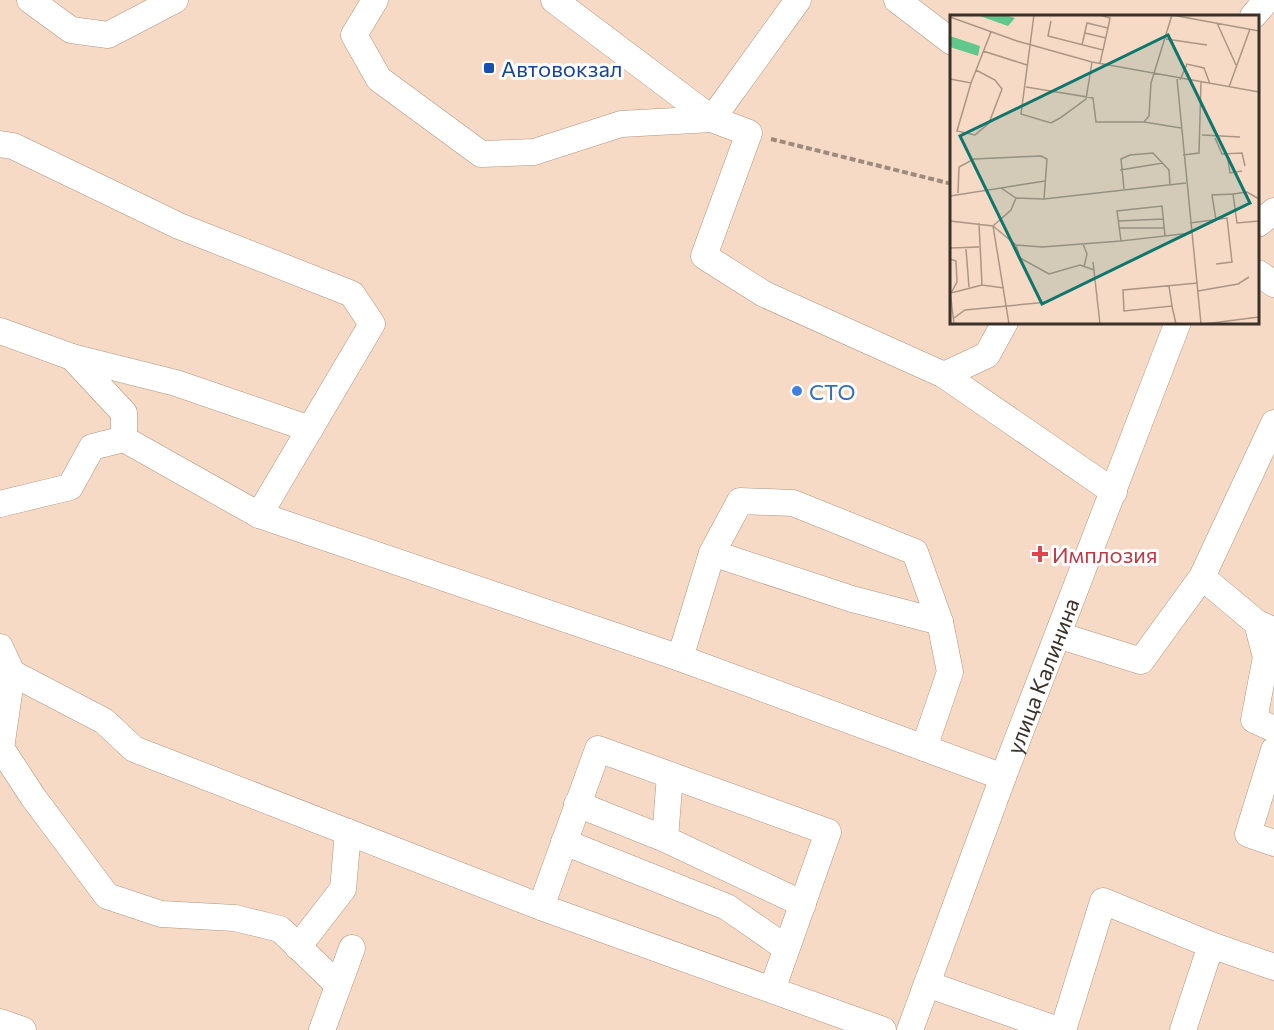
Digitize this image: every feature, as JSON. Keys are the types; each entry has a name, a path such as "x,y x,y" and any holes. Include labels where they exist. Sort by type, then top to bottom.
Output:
{"street":[{"path":"30,0 71,30 108,35 175,0"},
{"path":"375,0 354,35 379,79 481,154 534,152 621,124 712,119"},
{"path":"554,0 712,119 749,133 705,256 764,294 944,375 1114,492"},
{"path":"712,119 798,0"},
{"path":"897,0 950,41"},
{"path":"0,144 13,146 179,226 352,294 372,324 259,515"},
{"path":"1259,222 1274,211"},
{"path":"1259,274 1274,284"},
{"path":"944,375 987,355 1004,324"},
{"name":"улица Калинина","path":"910,1030 1003,777 1177,324"},
{"path":"0,331 72,357 176,383 310,429"},
{"path":"72,357 124,413 124,439"},
{"path":"1059,635 1141,661 1202,577 1274,423"},
{"path":"0,504 70,487 92,447 124,439 259,515 680,658 1003,777"},
{"path":"680,658 712,554 740,501 793,503 915,552 940,622 950,672 924,748"},
{"path":"712,554 852,599 940,622"},
{"path":"1202,577 1265,627 1266,657 1254,720 1274,729"},
{"path":"0,647 12,673 1,748 33,797 107,896 161,914 235,918 280,929 338,985"},
{"path":"12,673 104,721 134,748 541,907 884,1030"},
{"path":"541,907 598,749 828,832 772,990"},
{"path":"1274,750 1248,834 1274,843"},
{"path":"665,839 670,775"},
{"path":"577,804 665,839 773,887 802,904"},
{"path":"298,947 343,889 348,832"},
{"path":"564,842 727,907 786,948"},
{"path":"927,984 1060,1030 1103,901 1211,945 1274,967"},
{"path":"1183,1030 1211,945"},
{"path":"322,1030 352,948"},
{"path":"0,1022 23,1030"}],"path":[{"path":"749,133 950,184"}],"place":[{"name":"Автовокзал","path":"489,68"},
{"name":"СТО","path":"797,391"},
{"name":"Имплозия","path":"1040,554"}]}
